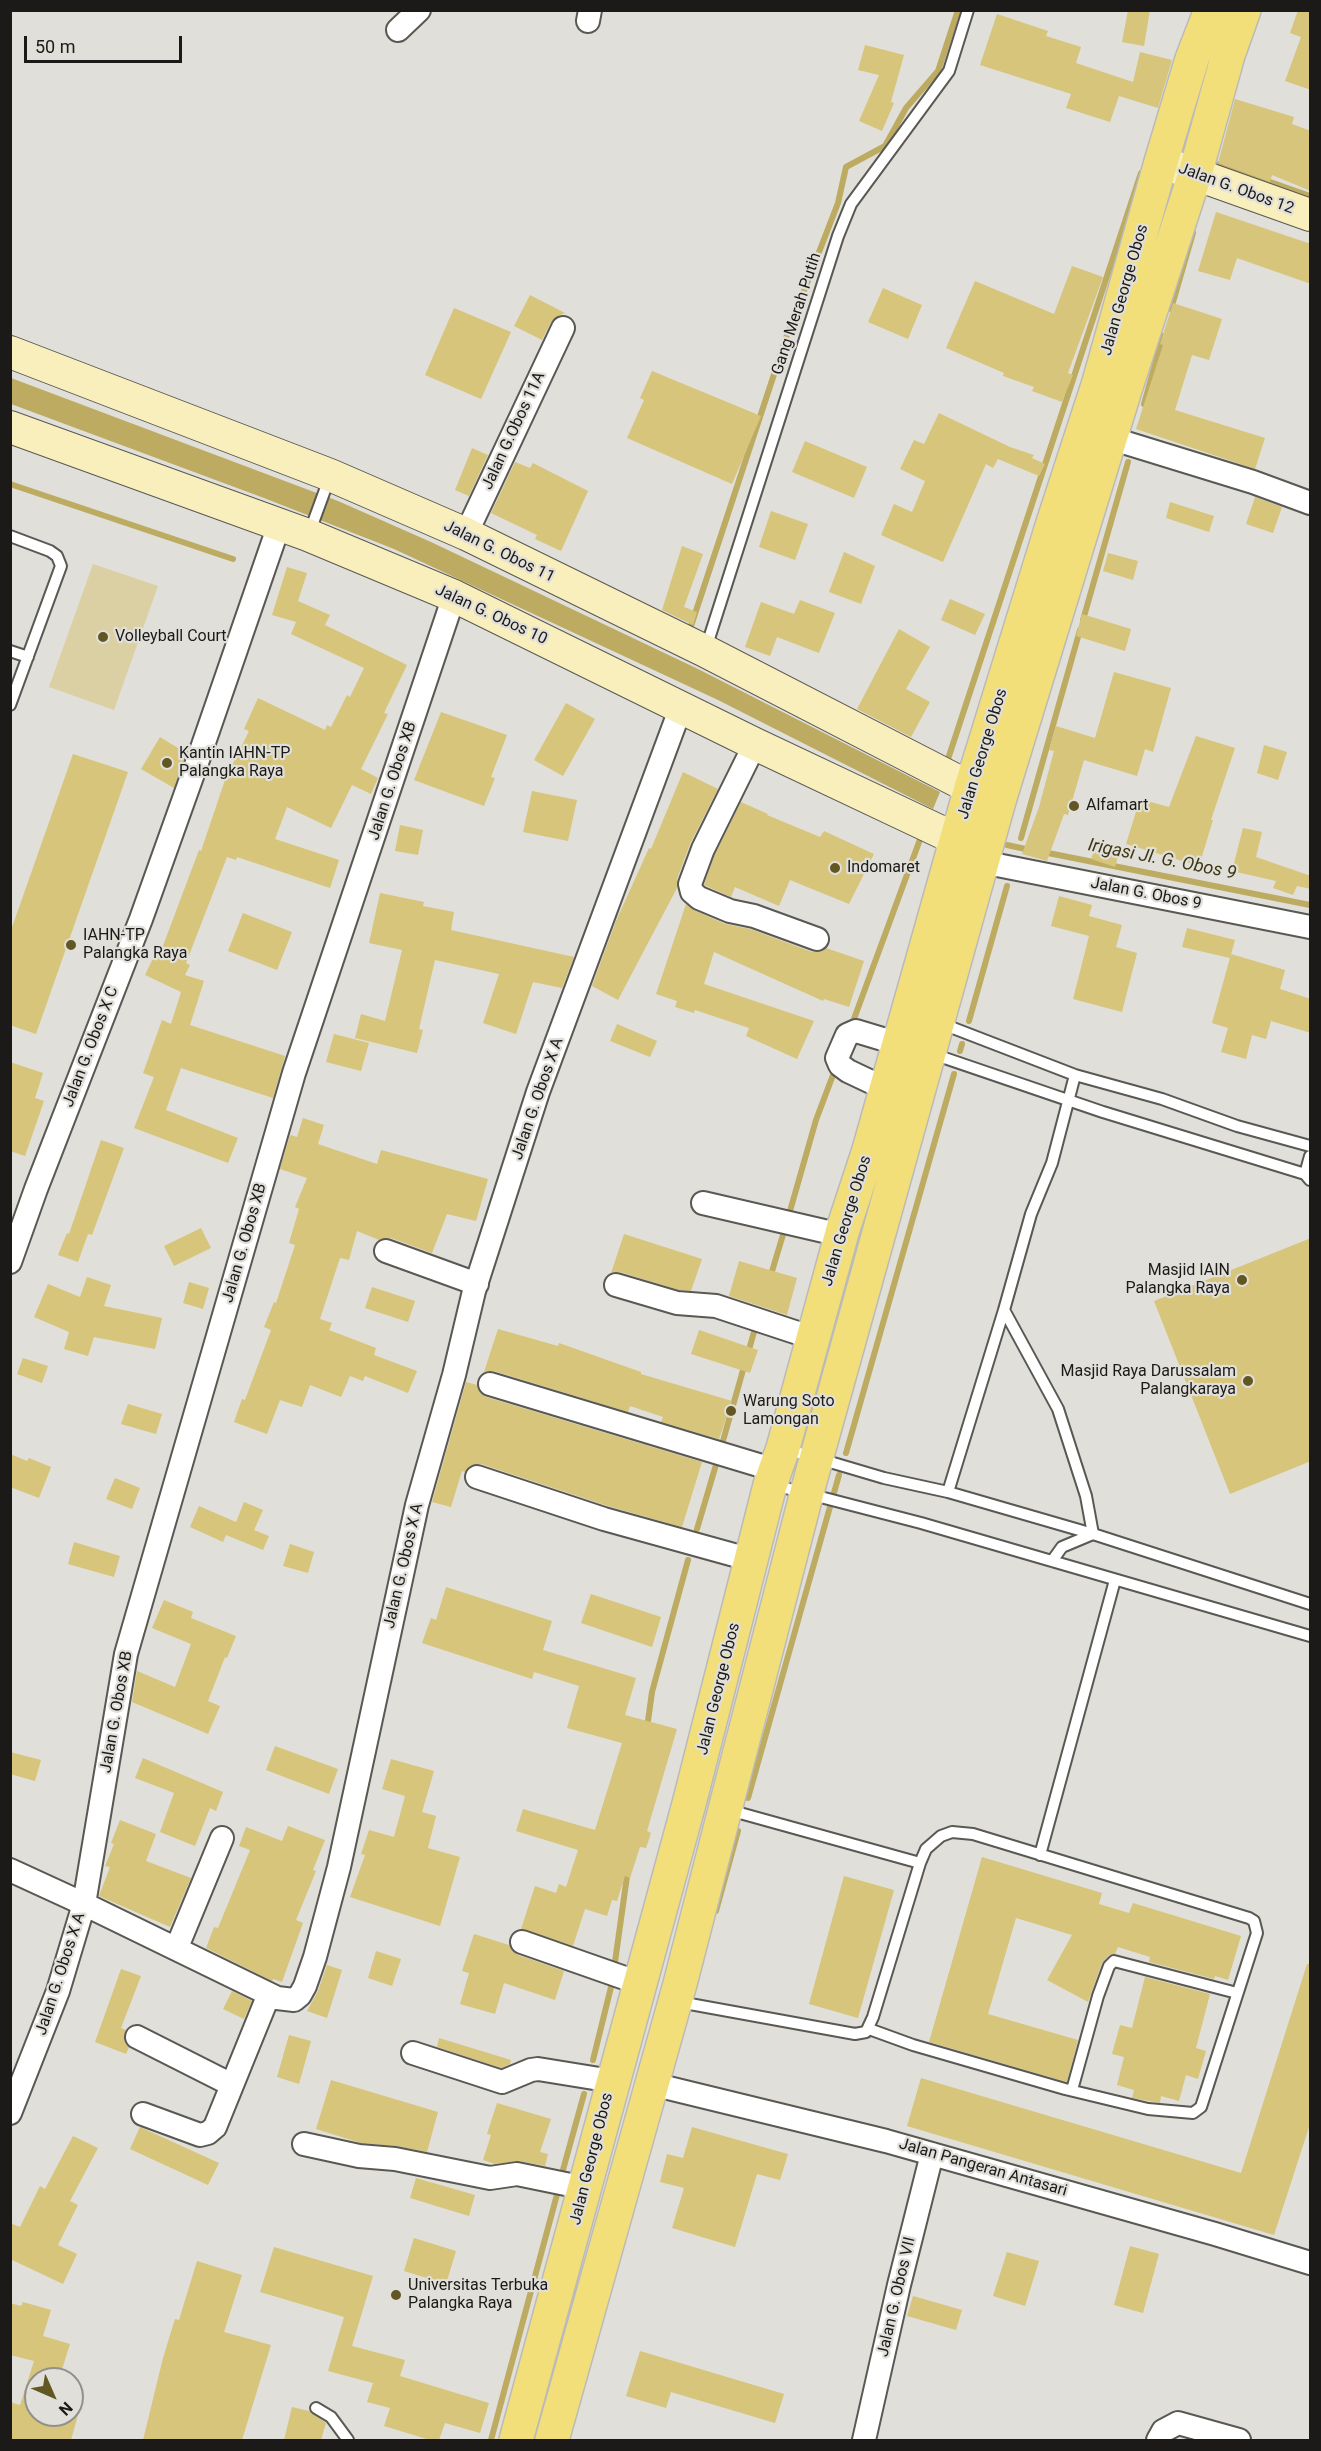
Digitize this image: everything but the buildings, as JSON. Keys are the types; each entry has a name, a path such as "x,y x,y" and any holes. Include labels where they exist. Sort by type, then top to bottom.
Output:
{"main road":[{"name":"Jalan George Obos","path":"552,2440 675,2001 726,1809 818,1456 921,1039 982,862 1110,438 1112,386 1161,162 1192,59 1211,10"},
{"name":"Jalan George Obos","path":"516,2440 690,1800 776,1467 841,1235 886,1089 921,1039 937,830 1053,523 1112,386 1195,174 1228,55 1244,10"},
{"path":"543,2344 576,2354"}],"street":[{"path":"398,30 419,10"},
{"name":"Jalan G. Obos 12","path":"1161,162 1311,215"},
{"name":"Jalan G.Obos 11A","path":"466,534 563,328"},
{"name":"Jalan G. Obos 11","path":"10,352 327,486 466,534 705,651 955,780"},
{"name":"Jalan G. Obos 10","path":"10,427 279,525 312,527 755,744 937,830"},
{"path":"1110,438 1253,482 1311,503"},
{"name":"Jalan G. Obos X C","path":"10,1262 145,908 279,525"},
{"name":"Jalan G. Obos XB","path":"84,1904 126,1654 294,1073 454,596"},
{"name":"Jalan G. Obos X A","path":"10,2113 58,1991 84,1904 177,1947 269,1994 288,2000 294,2000 300,1995 315,1957 339,1867 417,1505 477,1284 538,1092 681,707"},
{"path":"755,744 704,849 690,884 692,892 699,898 730,911 754,916 817,939"},
{"name":"Jalan G. Obos 9","path":"982,862 1311,927"},
{"path":"886,1089 840,1065 837,1058 847,1035 856,1031 921,1039"},
{"path":"703,1203 841,1235"},
{"path":"386,1251 477,1284"},
{"path":"616,1285 677,1303 716,1306 813,1338"},
{"path":"490,1384 776,1467"},
{"path":"477,1477 604,1519 752,1560"},
{"path":"177,1947 222,1838"},
{"path":"10,1870 84,1904"},
{"path":"522,1942 639,1983"},
{"path":"144,2114 200,2135 208,2133 214,2127 269,1994"},
{"path":"137,2037 232,2085"},
{"path":"412,2053 502,2082 538,2069 612,2081"},
{"name":"Jalan Pangeran Antasari","path":"652,2084 932,2154 1311,2263"},
{"path":"304,2144 359,2156 395,2159 490,2178 518,2174 585,2188"},
{"name":"Jalan G. Obos VII","path":"864,2440 899,2285 932,2154"},
{"path":"1158,2440 1162,2431 1178,2423 1239,2440"}],"lane":[{"name":"Gang Merah Putih","path":"705,651 850,204 949,71 968,10"},
{"path":"312,527 327,486"},
{"path":"10,536 50,551 57,556 62,566 10,705"},
{"path":"10,651 27,657"},
{"path":"921,1039 1075,1075 1162,1099 1237,1126 1311,1146"},
{"path":"921,1039 1103,1112 1308,1177 1311,1156"},
{"path":"948,1492 1031,1214 1052,1163 1075,1075"},
{"path":"1004,1310 1058,1409 1086,1496 1093,1534"},
{"path":"776,1467 818,1456 884,1478 948,1492 1093,1534 1311,1604"},
{"path":"776,1467 807,1492 1311,1636"},
{"path":"1052,1562 1062,1547 1093,1534"},
{"path":"1040,1855 1115,1580"},
{"path":"726,1809 920,1863"},
{"path":"675,2001 855,2034 869,2029 922,2048 1072,2090 1148,2109 1193,2113 1201,2107 1257,1933 1254,1921 973,1834 952,1832 931,1842 920,1863 869,2029"},
{"path":"1072,2090 1098,1996 1109,1966 1114,1961 1237,1993"},
{"path":"316,2408 331,2417 348,2440"}],"shaded area":[{"path":"11,378 338,501 431,542 698,669 940,792 933,809 718,700 394,549 11,404"},
{"name":"Volleyball Court","path":"93,564 158,586 114,710 49,687"}],"waterway":[{"path":"689,632 787,335 838,203 846,167 885,146 906,108 938,71 958,10"},
{"path":"1219,164 1310,196"},
{"path":"946,765 1141,173"},
{"path":"1171,309 1193,233"},
{"path":"1144,404 1163,336"},
{"path":"1083,620 1128,462"},
{"path":"10,484 233,559"},
{"path":"1021,838 1080,630"},
{"path":"851,1027 922,834"},
{"name":"Irigasi Jl. G. Obos 9","path":"1007,845 1030,850"},
{"name":"Irigasi Jl. G. Obos 9","path":"1043,852 1310,905"},
{"path":"969,1021 1007,886"},
{"path":"960,1051 962,1044"},
{"path":"788,1218 816,1120 836,1067"},
{"path":"846,1453 954,1074"},
{"path":"770,1278 785,1228"},
{"path":"748,1353 756,1325"},
{"path":"721,1448 745,1363"},
{"path":"697,1529 718,1458"},
{"path":"748,1798 839,1475"},
{"path":"647,1728 652,1692 688,1560"},
{"path":"716,1911 738,1831"},
{"path":"614,1969 628,1869"},
{"path":"593,2060 613,1979"},
{"path":"561,2177 584,2094"},
{"path":"491,2440 559,2187"}],"place":[{"name":"Volleyball Court","path":"103,637"},
{"name":"Kantin IAHN-TP Palangka Raya","path":"167,763"},
{"name":"Alfamart","path":"1074,806"},
{"name":"Indomaret","path":"835,868"},
{"name":"IAHN-TP Palangka Raya","path":"71,945"},
{"name":"Masjid IAIN Palangka Raya","path":"1242,1280"},
{"name":"Masjid Raya Darussalam Palangkaraya","path":"1248,1381"},
{"name":"Warung Soto Lamongan","path":"731,1411"},
{"name":"Universitas Terbuka Palangka Raya","path":"396,2295"}]}
